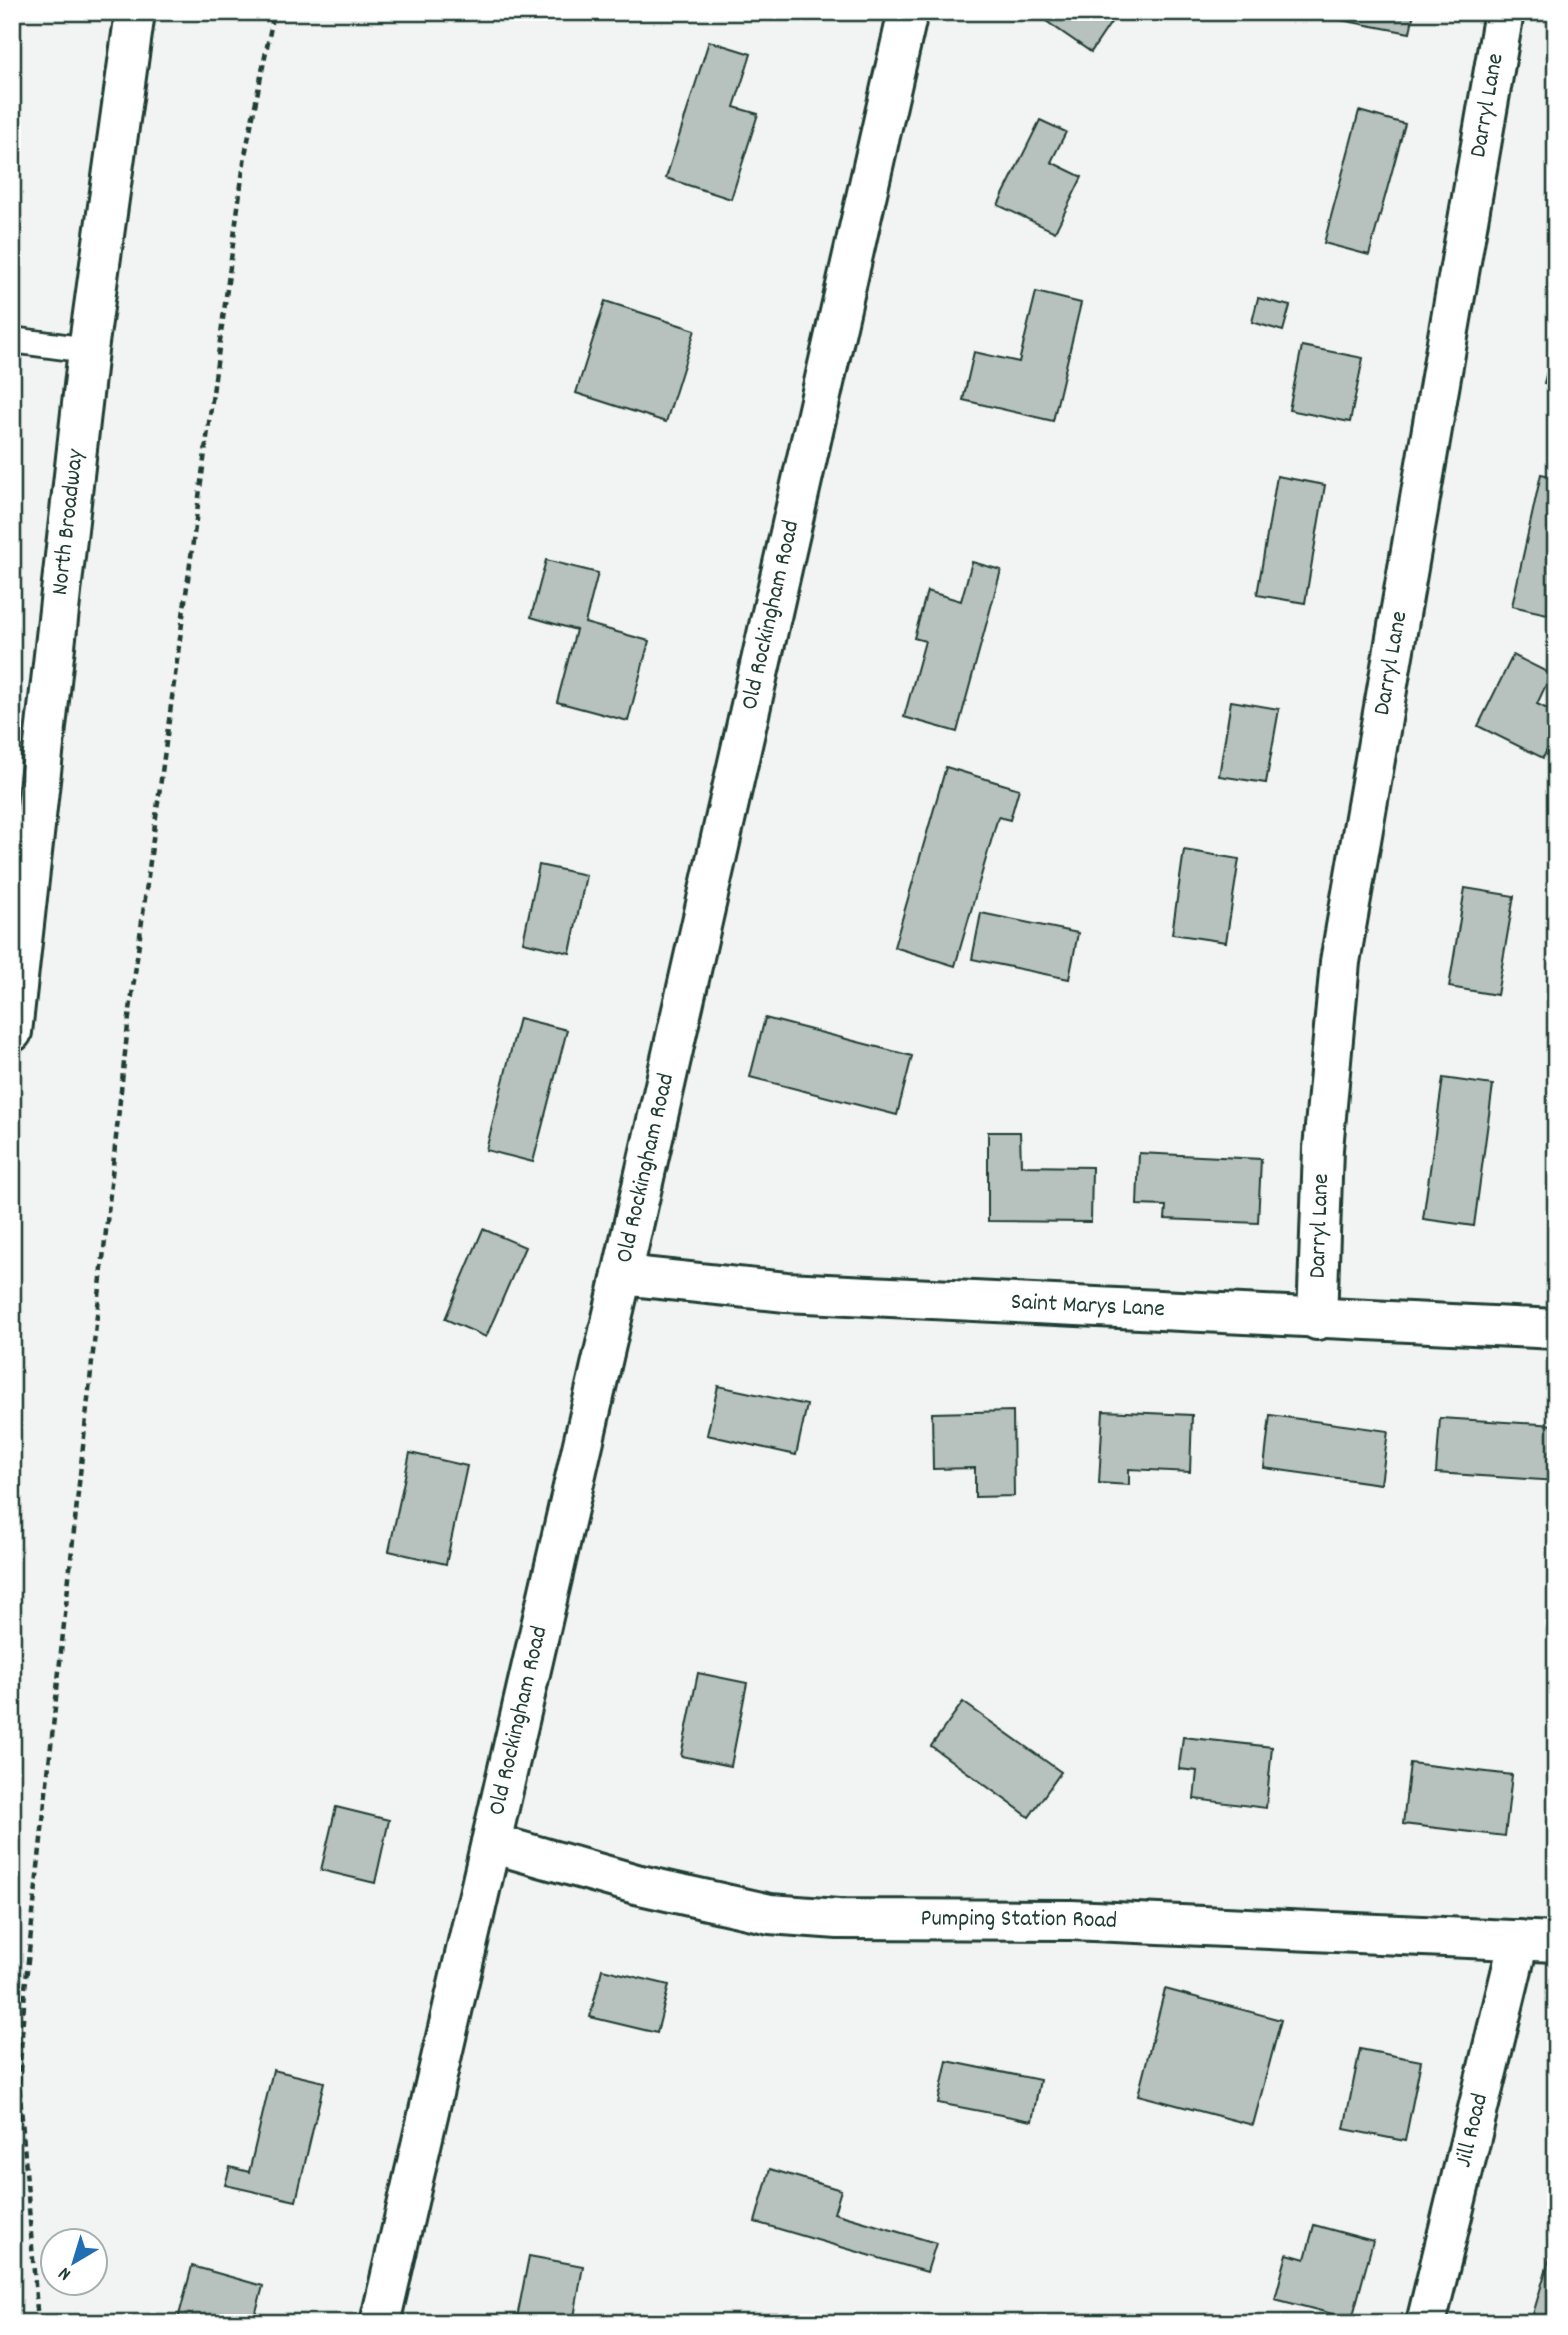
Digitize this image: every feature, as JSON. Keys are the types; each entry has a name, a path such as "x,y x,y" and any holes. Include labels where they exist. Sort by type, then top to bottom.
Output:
{"street":[{"name":"North Broadway","path":"12,1032 88,350 135,12"},
{"name":"Old Rockingham Road","path":"380,2323 622,1275 908,12"},
{"name":"Darryl Lane","path":"1317,1320 1323,1149 1340,962 1504,12"},
{"name":"Saint Marys Lane","path":"622,1275 786,1292 1317,1320 1556,1329"},
{"name":"Pumping Station Road","path":"491,1843 648,1887 770,1914 838,1919 1071,1920 1537,1941"},
{"name":"Jill Road","path":"1426,2323 1537,1941"}],"lane":[{"path":"12,340 88,350"}],"path":[{"path":"38,2323 19,2081 26,1975 128,1026 245,155 274,12"}],"building":[{"path":"1033,12 1118,12 1091,52"},
{"path":"1336,12 1414,12 1410,33 1335,19"},
{"path":"709,41 751,54 734,107 758,114 731,199 666,178"},
{"path":"1359,111 1405,124 1369,255 1324,243"},
{"path":"1040,120 1066,132 1051,162 1082,177 1055,232 998,205"},
{"path":"1036,292 1081,303 1053,421 963,400 974,352 1019,362"},
{"path":"1258,298 1290,306 1283,331 1252,322"},
{"path":"605,301 695,330 666,422 576,393"},
{"path":"1556,338 1556,386 1544,383"},
{"path":"1302,346 1363,358 1350,422 1289,410"},
{"path":"1541,474 1556,477 1556,616 1512,606"},
{"path":"1277,476 1325,485 1305,603 1257,595"},
{"path":"546,560 598,573 585,623 649,641 628,721 557,702 576,630 531,617"},
{"path":"972,562 1001,570 957,732 904,717 925,641 914,638 927,591 961,601"},
{"path":"1513,655 1551,674 1537,704 1556,713 1556,732 1543,758 1478,726"},
{"path":"1231,701 1279,709 1266,783 1219,776"},
{"path":"946,767 1019,789 1010,820 998,817 955,966 894,947"},
{"path":"1184,850 1239,859 1226,942 1172,934"},
{"path":"539,865 586,875 570,953 523,942"},
{"path":"1465,888 1514,896 1497,995 1449,987"},
{"path":"981,913 1078,933 1069,979 972,959"},
{"path":"519,1018 567,1030 533,1162 486,1150"},
{"path":"765,1018 912,1056 897,1115 750,1077"},
{"path":"1443,1078 1493,1085 1474,1226 1423,1219"},
{"path":"988,1132 1020,1132 1021,1166 1092,1167 1091,1222 988,1221"},
{"path":"1139,1153 1261,1159 1258,1223 1165,1219 1166,1206 1137,1205"},
{"path":"483,1229 525,1247 486,1337 445,1319"},
{"path":"718,1386 807,1405 796,1455 707,1435"},
{"path":"1013,1411 1014,1496 975,1497 975,1468 933,1469 932,1413"},
{"path":"1103,1411 1192,1415 1190,1472 1129,1469 1129,1485 1099,1483"},
{"path":"1270,1415 1388,1431 1381,1484 1264,1468"},
{"path":"1440,1418 1556,1425 1556,1481 1436,1473"},
{"path":"410,1453 467,1466 446,1564 389,1551"},
{"path":"698,1673 747,1683 731,1766 681,1756"},
{"path":"963,1702 1061,1772 1029,1817 931,1746"},
{"path":"1183,1737 1272,1747 1266,1808 1194,1799 1197,1771 1179,1769"},
{"path":"1410,1763 1512,1775 1505,1836 1403,1824"},
{"path":"336,1807 389,1820 375,1883 321,1870"},
{"path":"602,1969 669,1985 657,2033 590,2017"},
{"path":"1165,1989 1281,2020 1253,2125 1138,2095"},
{"path":"1360,2049 1421,2061 1405,2141 1344,2129"},
{"path":"947,2061 1040,2080 1032,2121 938,2103"},
{"path":"273,2070 324,2082 296,2201 225,2185 230,2167 249,2172"},
{"path":"770,2169 841,2190 834,2213 936,2243 927,2272 755,2222"},
{"path":"1314,2225 1373,2241 1352,2319 1275,2299 1287,2254 1305,2259"},
{"path":"1556,2236 1556,2323 1537,2323 1531,2321"},
{"path":"529,2256 583,2266 573,2323 516,2323"},
{"path":"192,2266 263,2286 253,2323 177,2323"}]}
